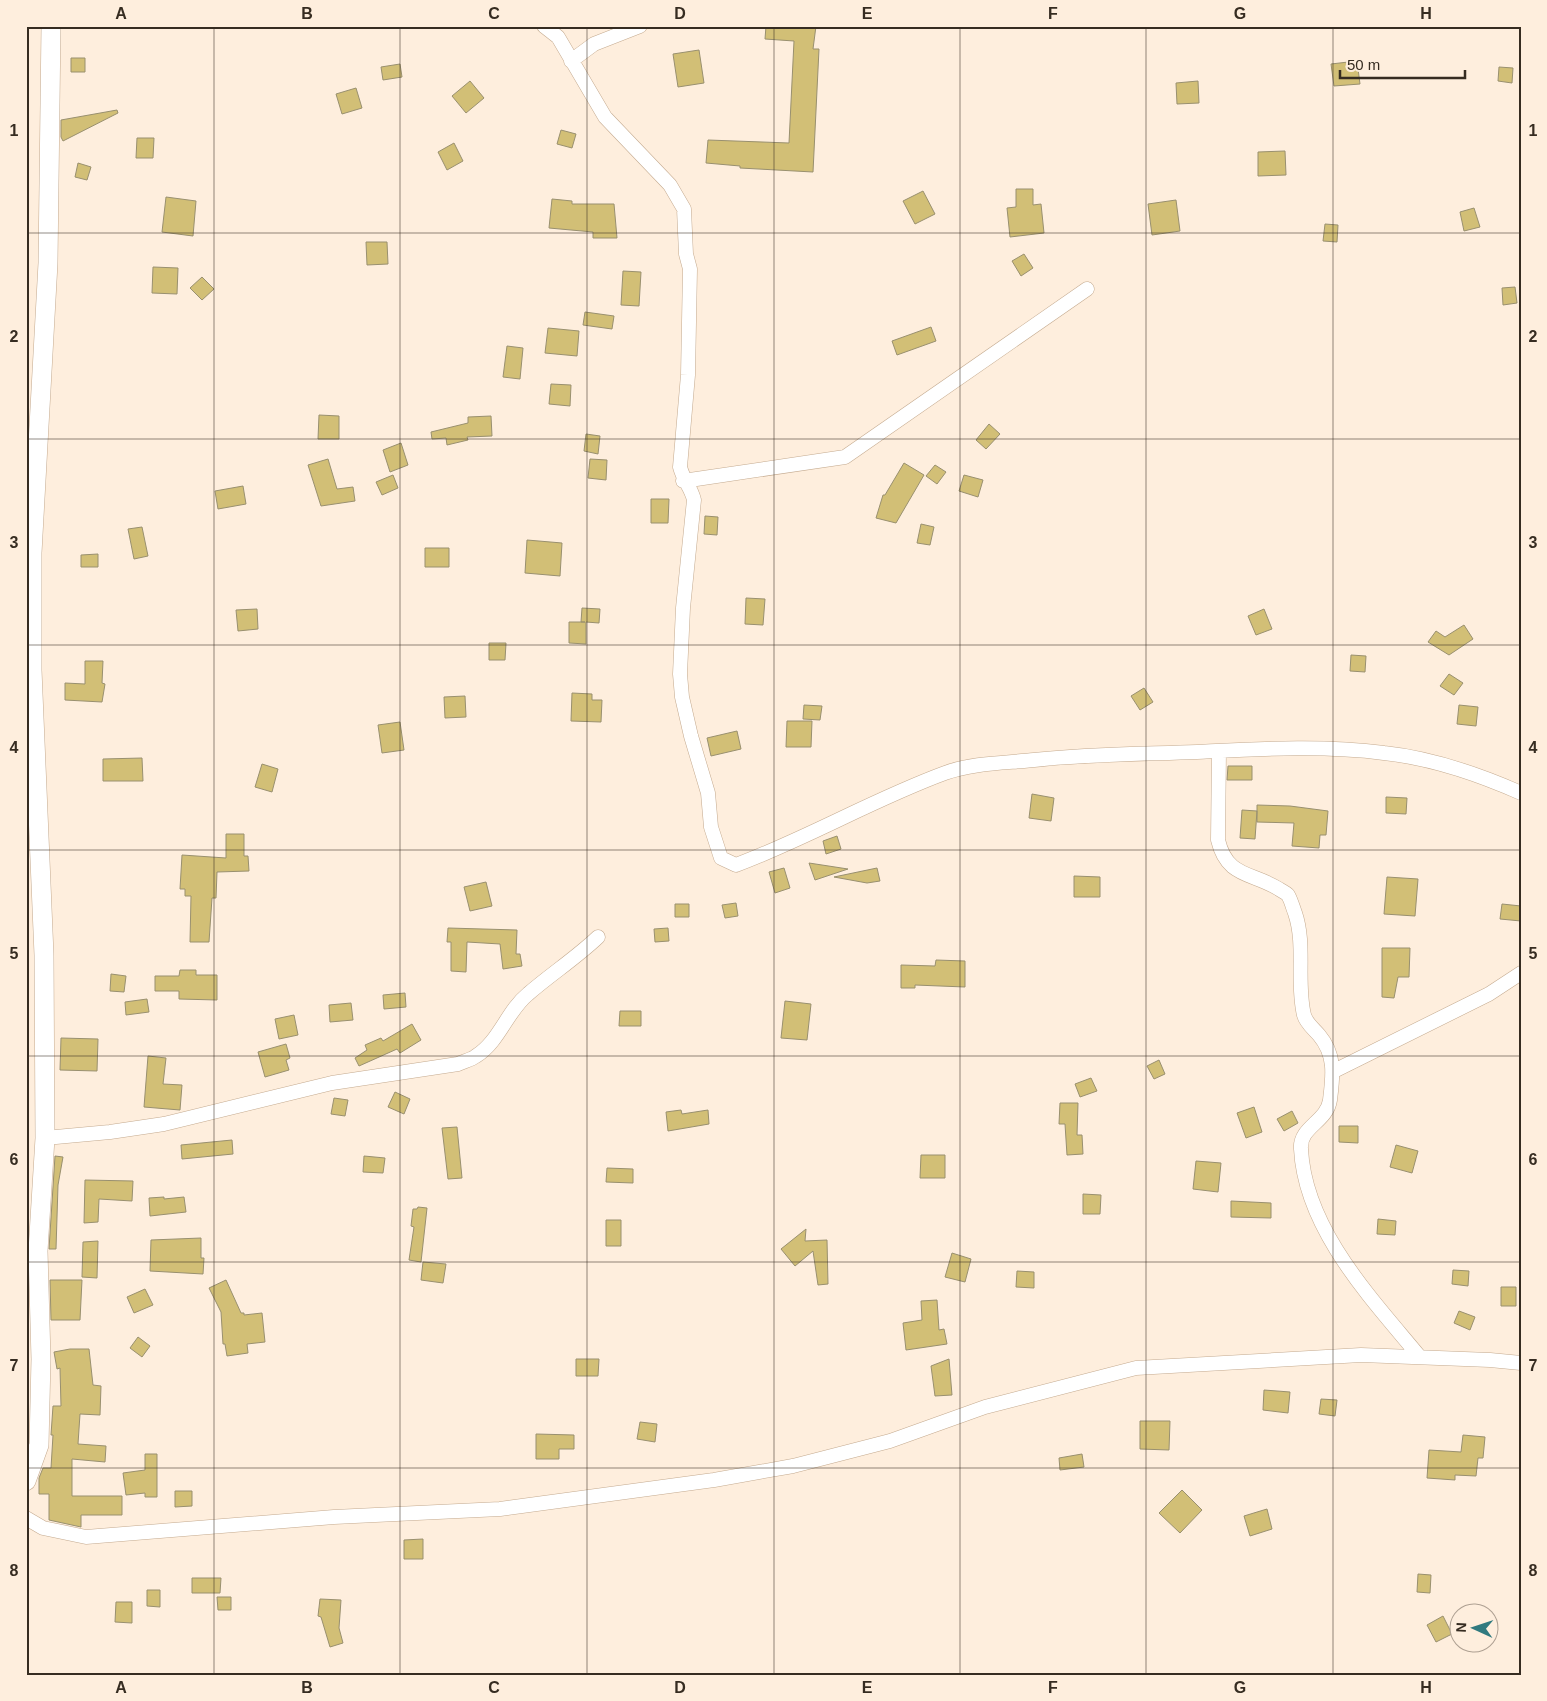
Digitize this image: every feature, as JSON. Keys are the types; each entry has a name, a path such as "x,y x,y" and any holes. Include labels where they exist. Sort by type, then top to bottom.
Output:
{"main road":[{"path":"26,1481 39,1445 41,1359 38,1251 45,1138 44,955 29,552 48,263 51,26"}],"street":[{"path":"544,26 558,37 606,116 670,185 684,209 686,254 690,269 688,374 680,467 683,481 692,491 694,500 680,649 682,697 708,792 711,827 721,858 736,865 947,772 1058,757 1219,751 1349,749 1386,753 1455,768 1521,793"},
{"path":"571,61 594,44 640,26"},
{"path":"683,481 845,457 1087,289"},
{"path":"1219,751 1218,840 1221,854 1237,872 1273,885 1288,895 1296,916 1300,941 1304,1017 1330,1051 1334,1072 1329,1105 1321,1119 1303,1135 1300,1149 1308,1189 1326,1234 1368,1294 1419,1356"},
{"path":"45,1138 110,1132 164,1124 332,1083 458,1064 476,1057 491,1044 507,1017 527,995 577,957 598,937"},
{"path":"1334,1072 1489,994 1521,974"},
{"path":"26,1518 43,1528 86,1537 334,1517 500,1510 714,1480 793,1466 890,1441 985,1406 1136,1368 1361,1355 1419,1356 1521,1363"}],"building":[{"path":"766,26 816,26 813,49 819,49 813,172 740,168 740,166 706,163 708,140 789,143 794,41 765,39"},
{"path":"699,50 704,83 678,87 673,54"},
{"path":"71,58 85,58 85,72 71,72"},
{"path":"1357,61 1360,84 1334,86 1331,64"},
{"path":"400,64 402,77 383,80 381,67"},
{"path":"1499,67 1513,68 1512,83 1498,81"},
{"path":"470,81 484,98 466,113 452,96"},
{"path":"1198,81 1199,103 1177,104 1176,83"},
{"path":"356,88 362,108 342,114 336,94"},
{"path":"117,110 118,113 63,141 61,137 61,120"},
{"path":"561,130 576,134 572,148 557,144"},
{"path":"137,138 154,138 153,158 136,158"},
{"path":"454,143 463,161 447,170 438,152"},
{"path":"1285,151 1286,175 1258,176 1258,152"},
{"path":"78,163 91,167 87,180 75,177"},
{"path":"1016,189 1033,189 1033,205 1041,204 1044,233 1010,237 1007,208 1016,207"},
{"path":"923,191 935,214 915,224 903,201"},
{"path":"166,197 196,201 193,236 162,232"},
{"path":"552,199 572,201 572,204 614,204 617,238 593,238 593,232 549,228"},
{"path":"1176,200 1180,231 1152,235 1148,204"},
{"path":"1474,208 1480,227 1464,231 1460,212"},
{"path":"1325,224 1338,225 1337,242 1323,241"},
{"path":"366,242 387,242 388,264 367,265"},
{"path":"1024,254 1033,268 1021,276 1012,261"},
{"path":"153,267 178,268 177,294 152,293"},
{"path":"623,271 641,272 639,306 621,305"},
{"path":"202,277 214,289 202,300 190,288"},
{"path":"1515,287 1517,303 1503,305 1502,288"},
{"path":"585,312 614,316 612,329 583,325"},
{"path":"931,327 936,341 897,355 892,341"},
{"path":"548,328 579,331 577,356 545,353"},
{"path":"507,346 523,348 520,379 503,377"},
{"path":"551,384 571,385 570,406 549,404"},
{"path":"319,415 339,416 339,439 318,439"},
{"path":"491,416 492,436 467,437 468,440 447,445 446,438 432,439 431,432 468,423 468,417"},
{"path":"989,424 1000,434 986,449 976,440"},
{"path":"586,434 600,436 598,454 584,451"},
{"path":"401,443 408,465 390,472 383,450"},
{"path":"328,459 337,489 353,487 355,501 321,506 308,465"},
{"path":"590,459 607,460 606,480 588,478"},
{"path":"904,463 924,475 896,523 876,518 883,495 885,495"},
{"path":"935,465 946,472 937,484 926,476"},
{"path":"393,475 398,488 382,495 376,482"},
{"path":"964,475 983,480 978,497 959,491"},
{"path":"243,486 246,504 218,509 215,491"},
{"path":"651,499 669,499 668,523 651,523"},
{"path":"705,516 718,517 717,535 704,534"},
{"path":"921,524 934,527 930,545 917,543"},
{"path":"142,527 148,556 134,559 128,529"},
{"path":"527,540 562,543 560,576 525,573"},
{"path":"425,548 449,548 449,567 425,567"},
{"path":"98,554 98,567 81,567 81,555"},
{"path":"746,598 765,599 763,625 745,624"},
{"path":"582,608 600,609 599,623 586,622 586,644 569,643 569,622 581,622"},
{"path":"257,609 258,629 238,631 236,610"},
{"path":"1264,609 1272,629 1256,635 1248,616"},
{"path":"1464,625 1473,639 1449,655 1428,642 1436,631 1445,637"},
{"path":"489,643 506,643 505,660 489,660"},
{"path":"1351,655 1366,656 1365,672 1350,671"},
{"path":"85,661 103,661 102,683 105,684 102,702 65,700 65,683 85,684"},
{"path":"1449,674 1463,683 1454,695 1440,686"},
{"path":"1144,688 1153,702 1140,710 1131,696"},
{"path":"572,693 592,694 592,700 602,700 601,722 571,721"},
{"path":"465,696 466,717 445,718 444,697"},
{"path":"804,705 822,706 820,720 803,719"},
{"path":"1459,705 1478,707 1476,726 1457,724"},
{"path":"787,721 812,721 811,747 786,747"},
{"path":"400,722 404,750 382,753 378,725"},
{"path":"737,731 741,749 711,756 707,738"},
{"path":"142,758 143,781 103,781 103,759"},
{"path":"262,764 278,769 272,792 255,787"},
{"path":"1228,766 1252,766 1252,780 1227,780"},
{"path":"1032,794 1054,798 1051,821 1029,818"},
{"path":"1386,797 1407,798 1406,814 1386,813"},
{"path":"1257,805 1290,806 1328,811 1326,835 1320,835 1319,848 1292,846 1294,823 1257,822"},
{"path":"1242,810 1257,811 1255,839 1240,838"},
{"path":"226,834 244,834 244,856 248,856 249,871 217,872 216,898 212,898 209,942 190,942 191,896 185,896 185,889 180,889 182,855 226,858"},
{"path":"837,836 841,849 826,854 823,841"},
{"path":"809,863 848,869 815,880"},
{"path":"784,868 790,888 775,893 769,872"},
{"path":"877,868 880,881 867,883 834,877"},
{"path":"1074,876 1100,877 1100,897 1074,897"},
{"path":"1387,877 1418,879 1415,916 1384,914"},
{"path":"486,882 492,906 470,911 464,887"},
{"path":"736,903 738,916 725,918 722,905"},
{"path":"675,904 689,904 689,917 675,917"},
{"path":"1502,904 1521,906 1521,921 1500,919"},
{"path":"448,928 517,930 516,954 520,954 522,966 503,969 500,944 467,942 466,972 451,971 451,942 447,942"},
{"path":"668,928 669,941 655,942 654,929"},
{"path":"1382,948 1410,948 1409,977 1398,977 1394,998 1382,997"},
{"path":"936,960 965,961 965,987 915,985 915,988 901,988 901,965 935,966"},
{"path":"180,970 196,970 196,975 217,975 217,1000 179,999 179,991 155,991 155,976 179,976"},
{"path":"111,974 126,976 124,992 110,991"},
{"path":"405,993 406,1007 384,1009 383,995"},
{"path":"147,999 149,1012 126,1015 125,1002"},
{"path":"785,1001 811,1004 807,1040 781,1038"},
{"path":"351,1003 353,1020 330,1022 329,1005"},
{"path":"620,1011 641,1011 641,1026 619,1026"},
{"path":"294,1015 298,1035 279,1039 275,1019"},
{"path":"412,1024 421,1040 400,1053 397,1049 359,1066 355,1058 367,1050 365,1045 381,1038 383,1041"},
{"path":"61,1038 98,1039 97,1071 60,1070"},
{"path":"286,1044 290,1058 286,1060 289,1070 265,1077 258,1052"},
{"path":"148,1056 166,1058 163,1084 182,1085 180,1110 144,1107"},
{"path":"1159,1060 1165,1074 1154,1079 1147,1066"},
{"path":"1091,1078 1097,1091 1080,1097 1075,1084"},
{"path":"395,1092 410,1099 404,1114 388,1107"},
{"path":"334,1098 348,1100 345,1116 331,1114"},
{"path":"1060,1103 1078,1103 1077,1135 1082,1135 1083,1154 1067,1155 1065,1124 1059,1124"},
{"path":"1254,1107 1262,1132 1246,1138 1237,1113"},
{"path":"681,1110 682,1114 708,1110 709,1124 668,1131 666,1112"},
{"path":"1292,1111 1298,1123 1284,1131 1277,1119"},
{"path":"1339,1126 1358,1126 1358,1143 1339,1142"},
{"path":"457,1127 462,1178 448,1179 442,1128"},
{"path":"232,1140 233,1154 182,1159 181,1145"},
{"path":"1396,1145 1418,1151 1412,1173 1390,1167"},
{"path":"921,1155 945,1155 945,1178 920,1178"},
{"path":"55,1156 63,1157 58,1185 56,1249 49,1249"},
{"path":"364,1156 385,1158 383,1173 363,1172"},
{"path":"1196,1161 1221,1163 1218,1192 1193,1189"},
{"path":"607,1168 633,1169 633,1183 606,1182"},
{"path":"85,1180 133,1181 132,1201 99,1199 98,1222 84,1223"},
{"path":"1083,1194 1101,1195 1100,1214 1083,1214"},
{"path":"164,1197 164,1199 184,1197 186,1212 150,1216 149,1198"},
{"path":"1231,1201 1271,1203 1271,1218 1231,1217"},
{"path":"418,1207 427,1208 421,1262 409,1260 414,1227 411,1226 413,1209"},
{"path":"1378,1219 1396,1221 1395,1235 1377,1234"},
{"path":"606,1220 621,1220 621,1246 606,1246"},
{"path":"806,1229 805,1241 827,1240 828,1284 818,1285 813,1251 795,1266 781,1249"},
{"path":"201,1238 201,1258 204,1258 203,1274 150,1271 151,1240"},
{"path":"98,1241 97,1278 82,1277 83,1242"},
{"path":"952,1253 971,1259 965,1282 945,1277"},
{"path":"423,1262 446,1264 443,1283 421,1280"},
{"path":"1453,1270 1469,1271 1468,1286 1452,1284"},
{"path":"1017,1271 1034,1272 1034,1288 1016,1287"},
{"path":"50,1280 82,1280 80,1320 51,1320"},
{"path":"226,1280 241,1313 244,1313 244,1315 262,1313 265,1342 247,1344 248,1353 227,1356 225,1344 223,1344 221,1312 209,1288"},
{"path":"1501,1287 1516,1287 1516,1306 1501,1306"},
{"path":"145,1289 153,1305 134,1313 127,1297"},
{"path":"937,1300 939,1330 944,1329 947,1344 906,1350 903,1323 922,1320 921,1301"},
{"path":"1459,1311 1475,1317 1470,1330 1454,1323"},
{"path":"138,1337 150,1346 142,1357 130,1348"},
{"path":"70,1349 89,1349 93,1385 101,1386 100,1415 80,1414 78,1444 106,1446 105,1462 72,1459 72,1496 122,1496 122,1515 81,1515 81,1527 49,1520 49,1494 39,1494 39,1478 43,1468 51,1468 53,1406 61,1406 60,1368 57,1369 54,1352"},
{"path":"576,1359 599,1359 598,1376 576,1376"},
{"path":"949,1359 952,1395 935,1396 931,1366"},
{"path":"1264,1390 1290,1392 1288,1413 1263,1410"},
{"path":"1321,1399 1337,1400 1335,1416 1319,1414"},
{"path":"1140,1421 1170,1421 1169,1450 1140,1449"},
{"path":"640,1422 657,1424 655,1442 637,1439"},
{"path":"536,1434 574,1435 574,1449 559,1449 559,1459 536,1459"},
{"path":"1463,1435 1485,1437 1483,1458 1478,1458 1476,1476 1455,1475 1455,1480 1427,1478 1429,1450 1461,1452"},
{"path":"145,1454 157,1454 157,1497 145,1497 145,1493 126,1495 123,1473 145,1470"},
{"path":"1082,1454 1084,1467 1060,1470 1059,1458"},
{"path":"1182,1490 1202,1510 1180,1533 1159,1513"},
{"path":"175,1491 192,1491 192,1506 175,1507"},
{"path":"1267,1509 1272,1529 1250,1536 1244,1516"},
{"path":"423,1539 423,1559 404,1559 404,1540"},
{"path":"1418,1574 1431,1575 1430,1593 1417,1592"},
{"path":"192,1578 221,1578 220,1593 192,1593"},
{"path":"147,1590 160,1590 160,1607 147,1606"},
{"path":"217,1597 231,1597 231,1610 218,1610"},
{"path":"320,1599 341,1600 339,1628 343,1643 330,1647 321,1617 318,1616"},
{"path":"116,1602 132,1602 132,1623 115,1622"},
{"path":"1443,1616 1450,1630 1450,1635 1436,1642 1427,1625"}]}
